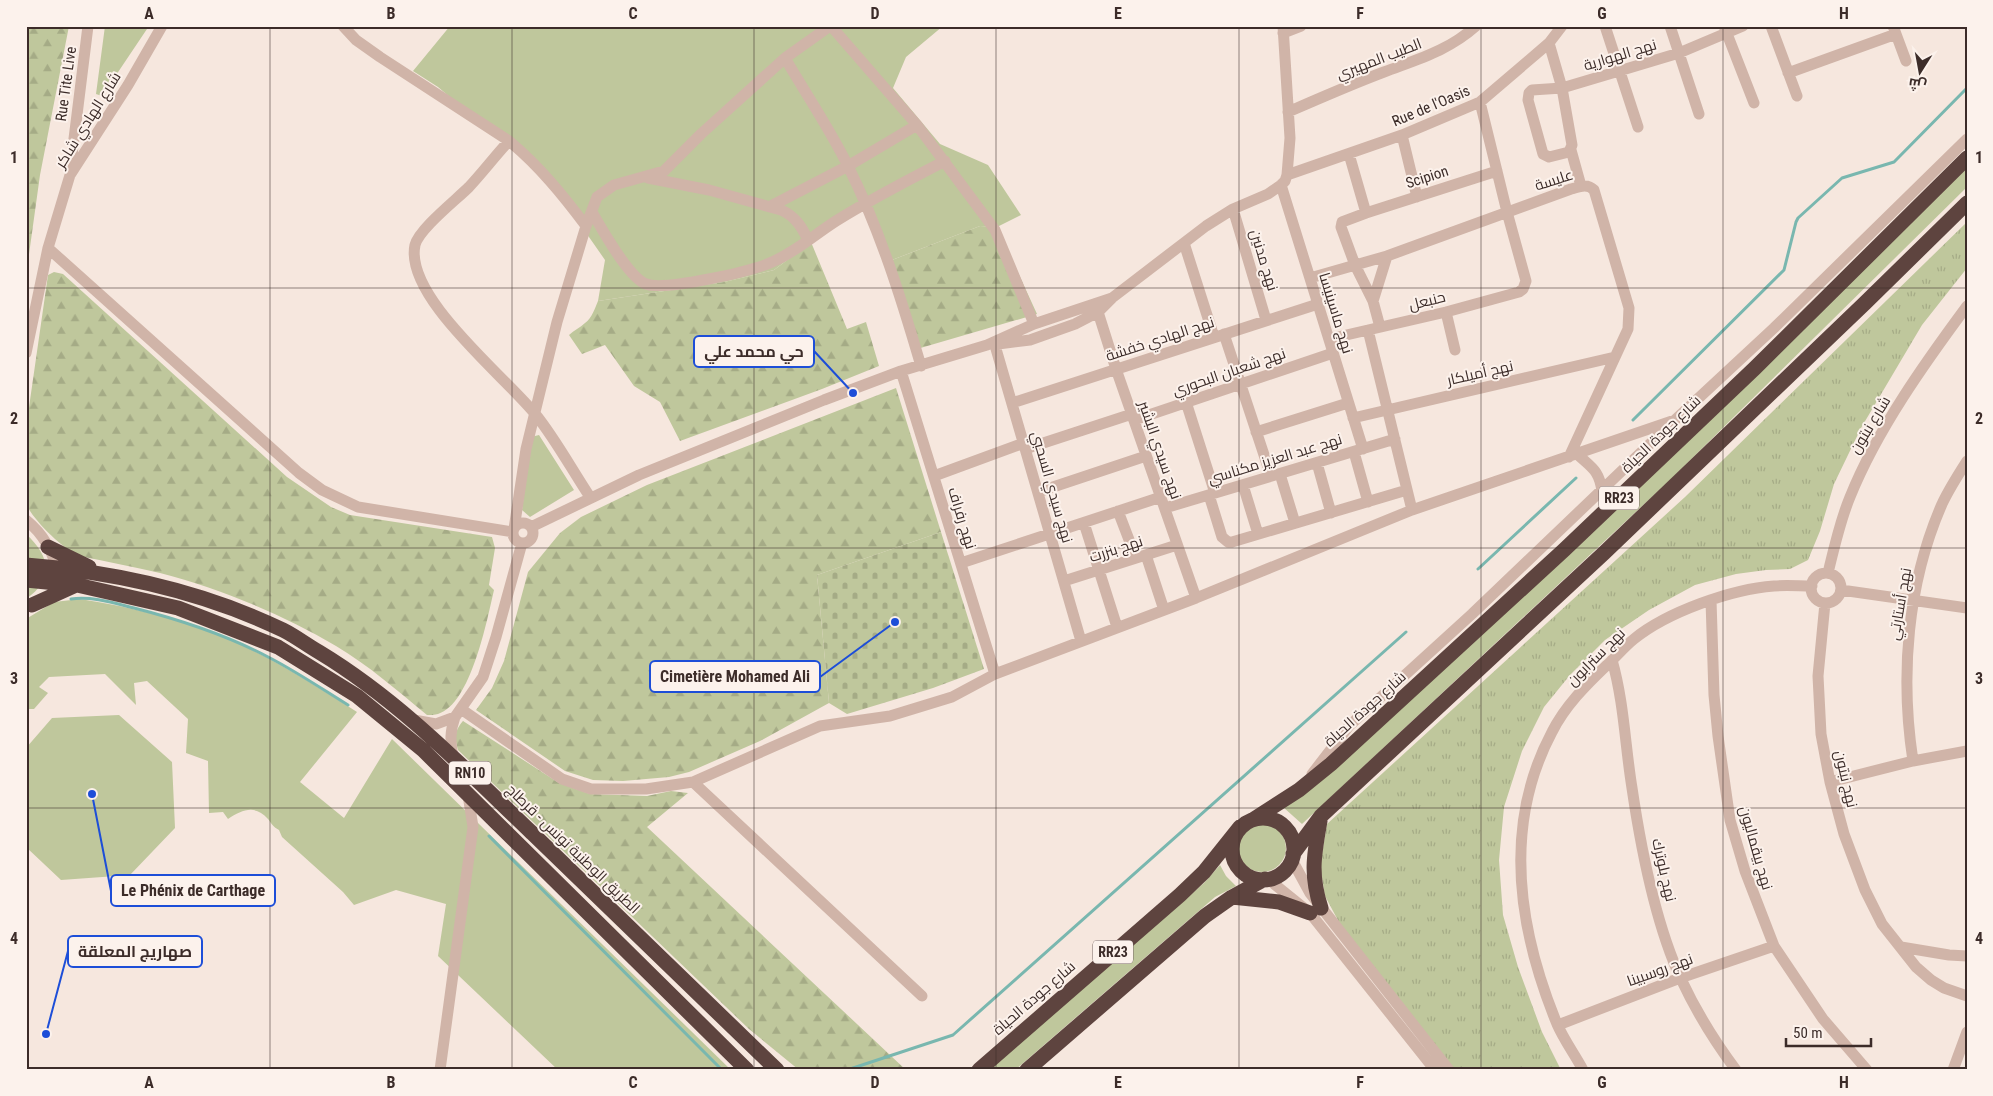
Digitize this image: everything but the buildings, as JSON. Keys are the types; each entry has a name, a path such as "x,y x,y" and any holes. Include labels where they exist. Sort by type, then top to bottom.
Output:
{"highway":[{"name":"شارع جودة الحياة","path":"980,1069 1180,895 1204,872 1240,827 1299,790 1367,731 1585,530 1756,368 1967,158"},
{"name":"RR23","path":"1030,1068 1205,916 1232,897 1267,879 1278,876 1286,869 1320,816 1604,553 1872,296 1967,202"},
{"path":"48,547 101,573"},
{"name":"الطريق الوطنية تونس - قرطاج","path":"26,565 77,585 178,608 278,647 357,696 423,750 747,1070"},
{"name":"الطريق الوطنية تونس - قرطاج","path":"26,580 55,575 101,573 185,592 236,610 284,631 367,683 414,720 777,1069"},
{"path":"29,606 77,585"},
{"path":"1232,897 1279,902 1316,910 1313,863 1320,816"},
{"path":"1254,819 1272,819 1287,829 1291,836 1292,857"},
{"path":"1240,827 1232,844 1235,862 1240,870 1247,875 1256,879 1267,879"}],"street":[{"name":"Rue Tite Live","path":"70,175 88,26"},
{"name":"شارع الهادي شاكر","path":"26,353 48,248 70,175 128,85 162,26"},
{"path":"343,26 356,40 380,57 509,141 546,174 586,226"},
{"path":"522,543 516,539 514,530 526,449 536,415 557,322 586,226 598,197 607,188 614,185 664,171 701,134 785,58 831,26 917,125 995,230 1034,324"},
{"path":"1284,180 1290,138 1283,30 1301,26"},
{"name":"الطيب المهيري","path":"1288,112 1438,52 1463,38 1476,26"},
{"name":"Rue de l'Oasis","path":"1112,298 1206,226 1233,209 1268,194 1284,180 1402,135 1480,102 1549,43 1562,26"},
{"path":"1605,26 1638,127"},
{"path":"1670,26 1699,114"},
{"name":"نهج الهوارية","path":"1571,150 1549,157 1543,154 1528,100 1529,93 1532,90 1562,88 1679,53 1725,30 1743,26"},
{"path":"1771,26 1797,96"},
{"path":"1725,30 1754,103"},
{"path":"1788,73 1894,30 1906,61"},
{"path":"1549,43 1562,88 1572,145 1571,150 1581,186"},
{"path":"785,58 848,166 865,203 899,291 921,366"},
{"path":"1480,102 1507,212"},
{"path":"771,206 848,166 917,125"},
{"path":"1402,135 1417,197"},
{"path":"1299,790 1350,726 1602,492 1675,420 1774,328 1967,139"},
{"path":"509,141 470,186 422,233 416,244 414,255 416,268 421,282 459,335 536,415 590,498"},
{"path":"1349,154 1366,213"},
{"path":"592,212 624,263 646,284 673,284 758,267 784,257 865,203 945,161"},
{"name":"Scipion","path":"1355,265 1341,225 1344,220 1497,171"},
{"path":"646,177 709,190 771,206 790,214 804,230 808,240"},
{"name":"نهج ماسينيسا","path":"1284,180 1310,278 1353,418 1368,502"},
{"name":"عليسة","path":"1310,278 1387,256 1581,186 1591,187 1594,190 1629,308 1628,329 1614,357 1573,455"},
{"name":"نهج مدنين","path":"1233,209 1266,320"},
{"name":"حنبعل","path":"1329,339 1446,312 1519,292 1523,289 1526,281 1507,212"},
{"path":"1184,243 1219,336 1240,384 1256,432 1295,523"},
{"path":"48,248 292,467 322,490 358,507 514,530"},
{"path":"1373,301 1387,256"},
{"path":"1355,265 1373,301 1380,327"},
{"path":"514,530 521,523 531,527 639,474 824,400 901,372 992,344 1034,324 1112,298"},
{"path":"992,344 1030,340 1075,324 1098,312 1112,298"},
{"name":"نهج الهادي خفشة","path":"1012,402 1318,304"},
{"name":"شارع نبتون","path":"1828,574 1837,535 1849,498 1876,442 1921,371 1967,306"},
{"name":"نهج سيدي البشير","path":"1098,312 1196,598"},
{"path":"1446,312 1455,350"},
{"path":"1368,330 1412,510"},
{"name":"نهج سيدي السحبي","path":"992,344 1012,402 1081,641"},
{"name":"نهج شعبان البحوري","path":"934,476 1025,446 1186,402 1333,353"},
{"name":"نهج أميلكار","path":"1353,418 1614,357"},
{"name":"نهج رفراف","path":"901,372 995,674"},
{"path":"1186,402 1222,537 1228,542 1407,490"},
{"path":"1256,432 1348,403"},
{"path":"458,713 562,779 591,789 646,789 694,782 820,726 890,716 952,697 995,674 1196,598 1412,510 1675,420"},
{"name":"نهج عبد العزيز مكناسي","path":"960,563 1118,512 1212,494 1395,439"},
{"path":"1573,455 1596,471 1602,492"},
{"path":"1038,492 1146,456"},
{"name":"نهج أستارتي","path":"1912,762 1908,734 1906,662 1914,600 1924,558 1943,503 1967,461"},
{"path":"1317,463 1331,513"},
{"path":"1243,485 1258,534"},
{"path":"1118,512 1141,556 1164,610"},
{"path":"26,520 38,530 48,547 55,575 45,594 29,606"},
{"path":"1084,523 1117,627"},
{"path":"522,543 531,539 533,534 531,527"},
{"path":"453,757 450,737 458,713 483,677 496,638 522,543"},
{"name":"نهج بنزرت","path":"1064,581 1177,545"},
{"path":"1828,574 1838,579 1841,590 1835,600 1824,603 1815,597 1812,586 1817,576 1828,574"},
{"name":"نهج سترابون","path":"1583,1070 1558,1025 1540,975 1526,919 1519,866 1521,829 1534,773 1552,731 1581,690 1634,639 1657,624 1712,600 1735,593 1773,586 1812,586"},
{"path":"1841,590 1967,608"},
{"name":"نهج بيقماليون","path":"1712,600 1714,696 1730,820 1745,871 1774,946 1823,1019 1867,1070"},
{"name":"نهج نبتون","path":"1824,603 1818,676 1821,734 1830,782 1844,834 1865,890 1882,924 1916,967 1931,980 1944,988 1967,996"},
{"name":"نهج بلوترك","path":"1612,660 1621,696 1630,778 1639,832 1665,936 1680,978 1702,1019 1736,1070"},
{"path":"414,720 436,724 458,713"},
{"path":"1830,782 1967,751"},
{"path":"694,782 922,996"},
{"path":"440,1070 473,827 468,795"},
{"path":"1292,857 1310,893 1316,910 1435,1070"},
{"path":"1267,879 1316,910 1450,1070"},
{"name":"نهج روسبينا","path":"1558,1025 1680,978 1774,946"},
{"path":"1900,947 1949,956 1967,956"},
{"path":"1954,1070 1967,1032"}],"green space":[{"path":"26,26 69,26 40,175 26,276"},
{"path":"105,26 149,26 102,96 96,94"},
{"path":"450,26 943,26 906,57 893,88 940,144 988,165 1021,215 997,227 980,226 892,260 868,207 811,242 774,270 724,282 598,301 605,260 559,194 537,171 438,87 413,71"},
{"path":"1967,163 1967,187 1670,480 1302,824 1283,807"},
{"path":"1967,222 1967,268 1922,325 1861,428 1834,484 1820,531 1808,560 1790,569 1736,574 1695,585 1649,610 1605,640 1570,675 1544,707 1522,751 1504,807 1499,860 1503,915 1518,967 1542,1032 1561,1070 1454,1070 1341,926 1325,896 1320,866 1327,824 1685,497"},
{"path":"980,226 997,227 1037,314 917,349 892,260"},
{"path":"811,242 847,329 866,322 879,366 680,441 660,402 634,386 605,345 582,354 569,335 590,318 598,301 724,282 774,270"},
{"path":"54,272 63,274 287,477 331,507 350,515 492,537 495,548 489,585 494,590 487,621 476,660 460,695 450,707 438,714 427,715 360,661 294,623 251,604 183,579 79,556 57,541 42,526 26,504 26,428 48,275"},
{"path":"896,388 941,532 817,575 829,703 760,741 689,772 669,777 623,781 593,780 565,771 476,710 492,688 504,661 528,572 560,533 581,517 647,485"},
{"path":"539,435 574,490 530,517 522,510 531,437"},
{"path":"941,532 984,669 933,688 847,714 829,703 817,575"},
{"path":"26,534 40,551 46,567 42,584 26,599"},
{"path":"80,599 156,614 228,639 310,682 357,712 300,782 344,818 392,739 731,1070 558,1070 438,956 446,904 396,890 354,905 343,892 282,837 279,830 263,814 258,811 248,810 228,819 223,812 209,813 208,761 186,753 188,719 147,681 134,683 136,705 105,674 49,677 39,687 48,693 34,709 26,709 26,619 54,602"},
{"path":"119,715 172,762 175,828 130,875 61,880 26,847 26,748 52,718"},
{"path":"463,721 559,783 590,794 647,796 671,791 688,793 647,827 906,1070 799,1070 749,1029 458,750 456,734"},
{"path":"1257,824 1267,824 1279,831 1286,843 1286,853 1279,865 1267,872 1257,872 1249,868 1242,861 1238,853 1238,843 1242,835 1249,828"},
{"path":"1220,865 1226,876 1236,886 1215,897 1015,1070 989,1070 1204,883"}],"waterway":[{"path":"1633,420 1784,270 1798,218 1842,178 1894,162 1967,88"},
{"path":"1478,569 1576,478"},
{"path":"71,599 95,599 119,604 220,635 280,663 348,705"},
{"path":"847,1070 953,1035 1406,632"},
{"path":"489,836 722,1070"}],"place":[{"name":"حي محمد علي","path":"853,393"},
{"name":"Cimetière Mohamed Ali","path":"895,622"},
{"name":"Le Phénix de Carthage","path":"92,794"},
{"name":"صهاريج المعلقة","path":"46,1034"}]}
